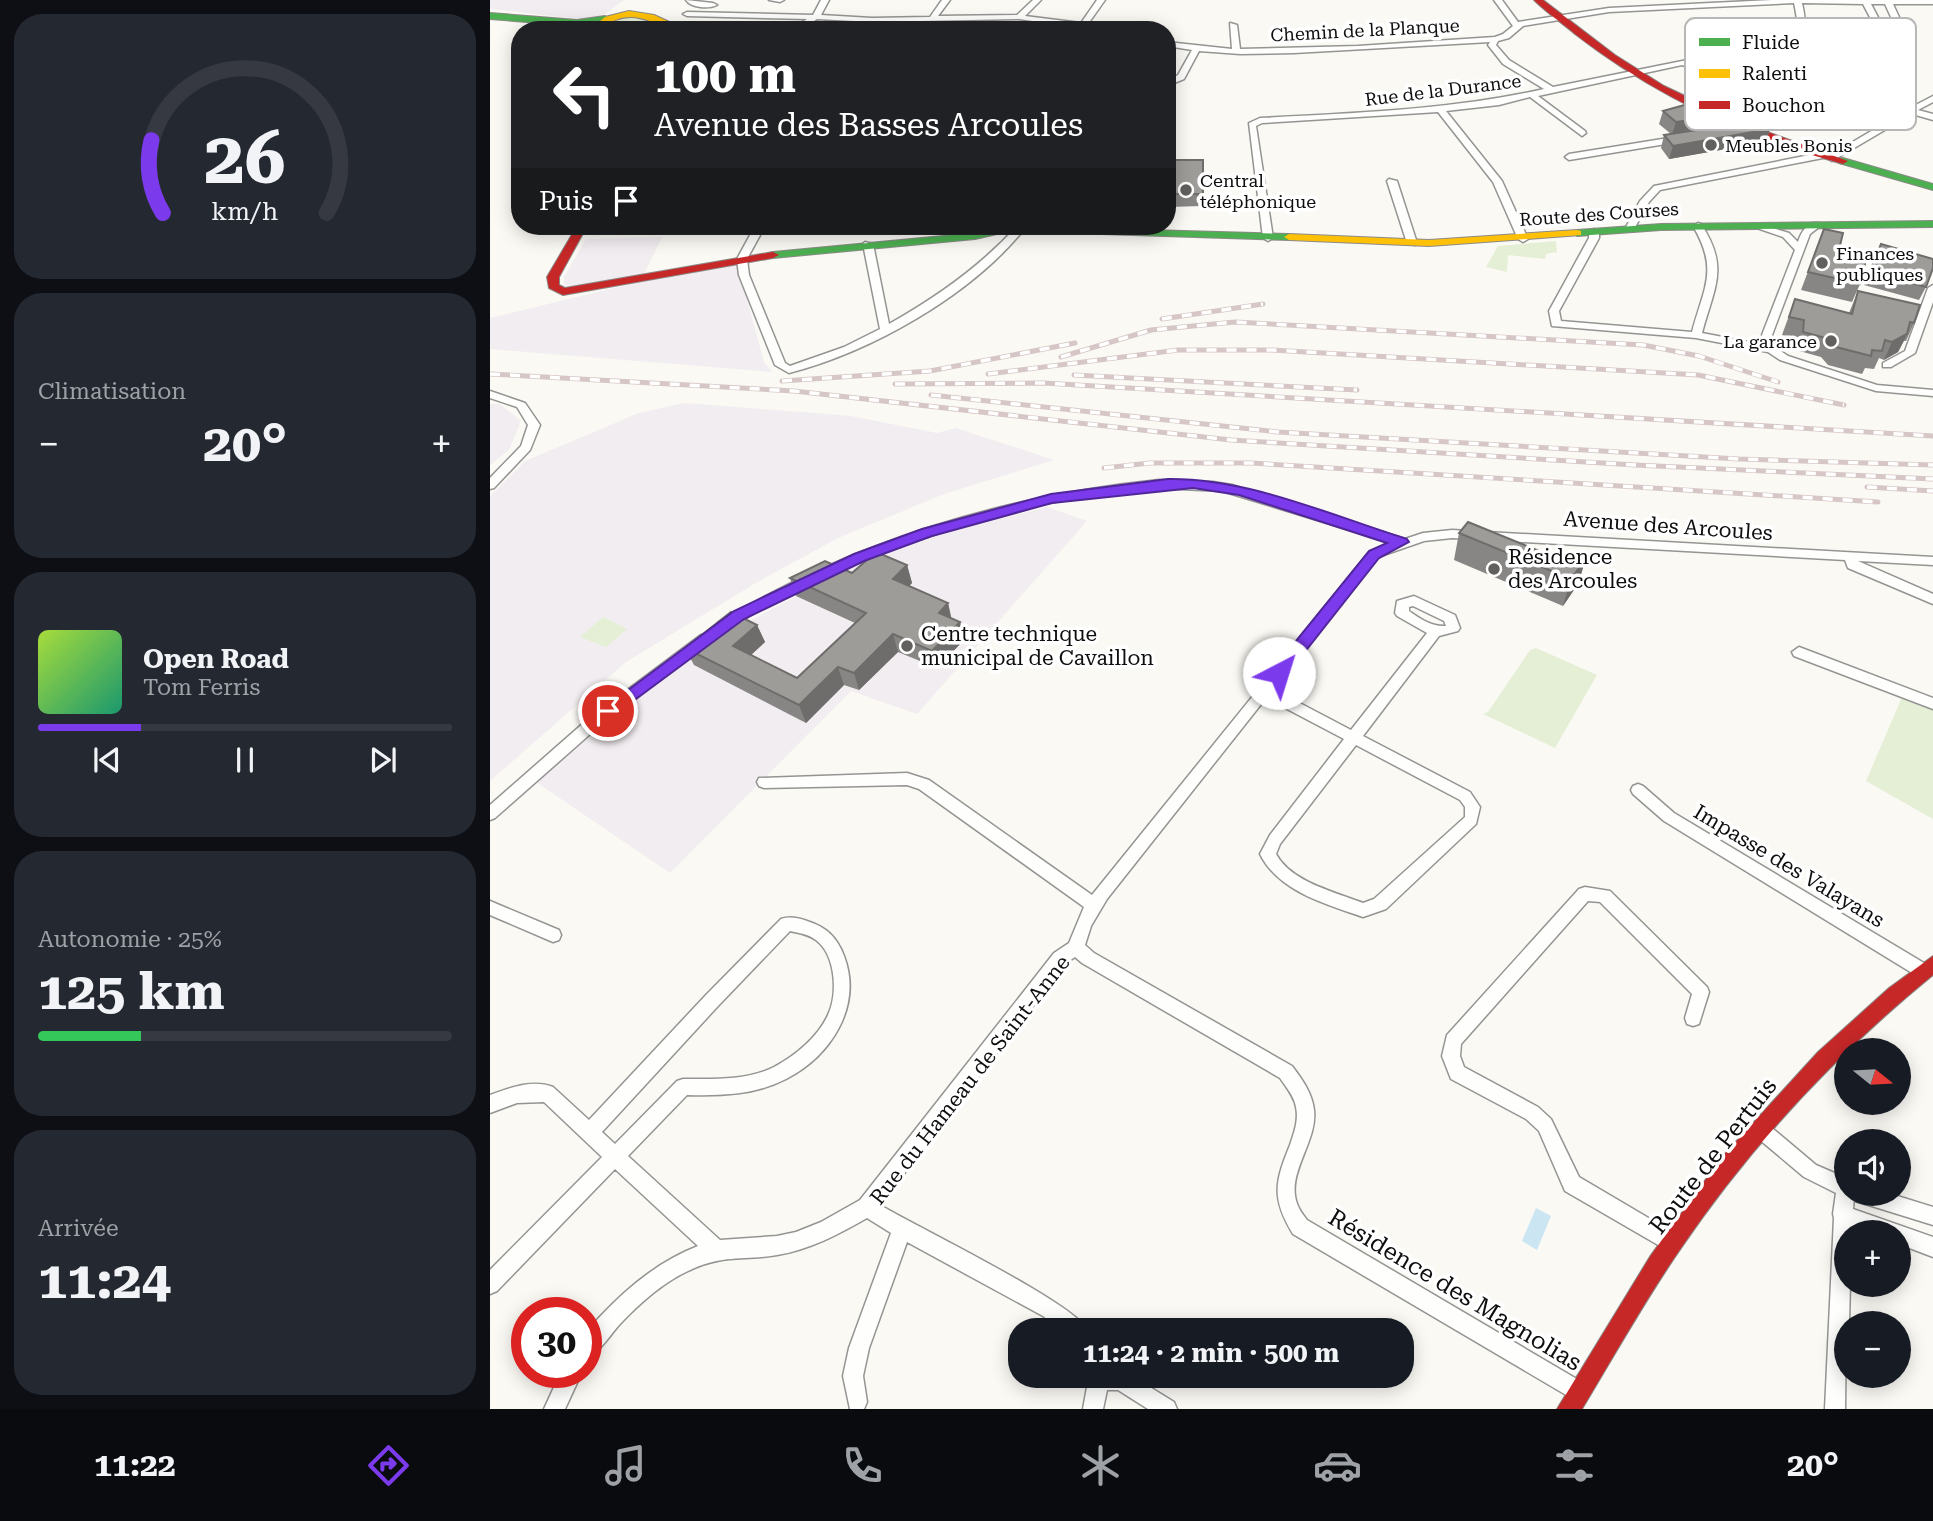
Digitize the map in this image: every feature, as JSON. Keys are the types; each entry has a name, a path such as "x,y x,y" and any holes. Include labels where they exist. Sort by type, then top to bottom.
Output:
{"street":[{"path":"605,21 633,0"},
{"path":"690,0 692,3 713,5"},
{"path":"773,0 780,0"},
{"path":"810,21 816,17 825,0"},
{"path":"932,19 946,0"},
{"path":"1018,17 1037,0"},
{"path":"1086,21 1101,0"},
{"path":"1498,0 1517,26"},
{"path":"1538,0 1633,72 1685,98"},
{"path":"1865,0 1874,18"},
{"path":"1887,1 1895,18"},
{"name":"Chemin de la Planque","path":"1176,46 1196,50 1236,51 1394,47 1495,39 1510,33 1517,26 1609,10 1724,2 1933,2"},
{"path":"605,21 650,15 680,21"},
{"path":"741,21 745,15"},
{"path":"694,21 745,15 898,19 1018,17 1047,21"},
{"path":"490,16 548,21"},
{"path":"1233,25 1236,51"},
{"path":"1495,39 1492,45 1500,57 1551,90"},
{"path":"1176,80 1181,77 1196,50"},
{"name":"Rue de la Durance","path":"1268,237 1261,172 1252,125 1255,122 1440,109 1532,95 1683,63"},
{"path":"1532,95 1582,133"},
{"path":"1916,107 1933,98"},
{"path":"1440,109 1497,181 1523,239"},
{"path":"1916,113 1933,117"},
{"path":"1728,132 1740,130"},
{"path":"1757,130 1828,157 1933,187"},
{"path":"1630,229 1645,201 1657,188 1828,157 1876,130"},
{"path":"1569,157 1687,138"},
{"path":"1392,181 1412,243"},
{"name":"Route des Courses","path":"1176,231 1412,243 1523,239 1698,226 1933,224"},
{"path":"1750,225 1775,230 1800,247"},
{"path":"1789,225 1797,236 1800,247"},
{"path":"1771,349 1766,335 1800,247 1807,233 1816,225"},
{"path":"1696,335 1716,265 1711,247 1698,226"},
{"path":"1594,232 1594,238 1567,292 1554,311 1553,321 1556,324 1696,335 1726,340 1771,349 1784,358 1876,388 1933,393"},
{"name":"Route des Courses","path":"577,235 553,277 553,286 563,292 742,259 941,235"},
{"path":"755,235 742,259 744,275 780,365 789,370 885,329 943,296 1003,235"},
{"path":"868,244 885,329"},
{"path":"1887,365 1910,353 1928,317 1933,288"},
{"path":"1726,340 1743,340 1766,335"},
{"path":"490,394 521,405 534,425 526,447 490,485"},
{"path":"490,814 518,786 601,716 739,615 826,572 927,533 1051,498 1118,488 1193,484 1240,491 1402,542"},
{"name":"Avenue des Arcoules","path":"1402,542 1435,534 1514,535 1933,561"},
{"name":"Rue du Hameau de Saint-Anne","path":"1062,1318 1050,1309 902,1229 867,1206 1060,958 1076,947 1079,929 1094,905 1374,554 1402,542"},
{"path":"1851,557 1852,565 1933,599"},
{"path":"1264,691 1355,736 1465,796 1474,811 1471,820 1380,904 1363,910 1282,875 1271,863 1268,854 1355,736 1436,631"},
{"path":"1799,652 1933,704"},
{"path":"764,782 907,779 924,784 1094,905"},
{"name":"Impasse des Valayans","path":"1638,790 1669,817 1928,968"},
{"path":"1672,1243 1572,1184 1545,1125 1532,1113 1457,1073 1451,1056 1453,1041 1585,894 1604,896 1701,992 1693,1018"},
{"path":"490,908 553,935"},
{"path":"490,1284 683,1087 755,1082 778,1074 814,1047 837,1015 844,986 836,958 825,936 800,925 787,924 723,985 669,1049 591,1131"},
{"name":"Résidence des Magnolias","path":"1076,947 1088,958 1286,1072 1303,1091 1307,1115 1290,1175 1287,1205 1300,1227 1580,1392"},
{"name":"Route de Pertuis","path":"1569,1409 1672,1243 1708,1192 1828,1053 1928,968"},
{"path":"490,1104 517,1094 547,1093 616,1155 670,1212 717,1250"},
{"path":"1760,1129 1810,1171 1834,1182"},
{"path":"602,1330 637,1291 673,1268 717,1250 784,1245 835,1226 867,1206"},
{"path":"1835,1409 1842,1214 1845,1206"},
{"path":"1901,1206 1933,1216"},
{"path":"1842,1214 1859,1220"},
{"path":"858,1402 853,1376 859,1348 902,1229"},
{"path":"1911,1239 1933,1247"},
{"path":"554,1409 564,1388"},
{"path":"1093,1409 1097,1388"},
{"path":"1133,1388 1167,1409"}],"shaded area":[{"path":"490,0 624,0 605,14 583,19 490,9"},
{"path":"662,237 644,274 583,287 564,285 564,277 586,239"},
{"path":"737,263 764,362 772,372 490,349 490,318 618,287"},
{"path":"684,403 851,416 937,433 956,428 1054,460 944,494 838,538 754,584 626,662 490,781 490,496 525,461 639,413"},
{"path":"490,404 500,404 521,421 509,450 490,465"},
{"path":"1047,507 1087,521 917,714 851,691 670,873 536,782 630,700 753,619 859,564 946,533"}],"green space":[{"path":"628,16 646,18 647,21 613,21"},
{"path":"1556,241 1557,252 1546,254 1545,259 1508,255 1507,272 1486,267 1498,246"},
{"path":"603,617 627,629 606,647 580,637"},
{"path":"1536,648 1597,675 1555,748 1483,714 1488,712 1530,650"},
{"path":"1902,697 1933,709 1933,819 1866,781"}],"water":[{"path":"1536,1208 1551,1216 1537,1250 1522,1241"}],"building":[{"path":"1685,105 1685,121 1676,122 1663,111"},
{"path":"1697,130 1764,130 1673,146 1664,135"},
{"path":"1176,160 1203,160 1203,194 1176,194"},
{"path":"1824,229 1843,233 1837,258 1865,264 1860,284 1808,272"},
{"path":"1881,244 1933,259 1933,268 1926,287 1870,271"},
{"path":"1858,291 1920,305 1914,323 1910,322 1907,334 1892,342 1885,340 1882,351 1872,350 1871,356 1836,347 1829,339 1803,332 1804,320 1789,317 1795,299 1852,314"},
{"path":"1468,522 1564,561 1571,552 1586,558 1571,579 1459,533"},
{"path":"876,552 907,565 893,579 948,603 939,613 960,622 932,651 893,634 854,673 838,667 799,705 685,648 731,612 757,625 733,646 797,678 866,613 790,578 825,561 852,573"}],"railway":[{"path":"1162,319 1263,304"},
{"path":"1061,357 1151,330 1235,322 1643,345 1699,356 1778,382"},
{"path":"782,381 930,371 1075,343"},
{"path":"988,374 1178,350 1272,350 1698,375 1844,405"},
{"path":"490,374 794,391 1231,440 1635,465 1933,479"},
{"path":"1074,375 1357,390"},
{"path":"895,384 1044,383 1933,436"},
{"path":"931,395 1278,432 1739,459 1933,465"},
{"path":"1104,468 1150,463 1251,463 1878,502"},
{"path":"1867,487 1933,491"}],"traffic: fast":[{"path":"490,16 552,21"},
{"path":"591,21 605,19"},
{"path":"1843,161 1933,187"},
{"path":"1577,233 1661,227 1933,224"},
{"path":"1176,233 1289,237"},
{"path":"773,255 979,235"}],"traffic: slow":[{"path":"605,21 629,13 664,21"},
{"path":"1289,237 1429,243 1577,233"}],"traffic: jam":[{"path":"1538,0 1611,57 1685,100"},
{"path":"1753,130 1843,161"},
{"path":"577,235 553,277 553,286 563,292 773,255"},
{"path":"1569,1409 1658,1262 1729,1165 1825,1058 1895,994 1933,964"}],"place":[{"name":"Meubles Bonis","path":"1711,145"},
{"name":"Central téléphonique","path":"1186,190"},
{"name":"Finances publiques","path":"1822,263"},
{"name":"La garance","path":"1831,341"},
{"name":"Résidence des Arcoules","path":"1494,569"},
{"name":"Centre technique municipal de Cavaillon","path":"907,646"}],"route":[{"path":"608,711 739,615 803,582 859,558 927,533 1051,498 1168,484 1217,486 1240,491 1402,542 1374,554 1279,673"}]}
